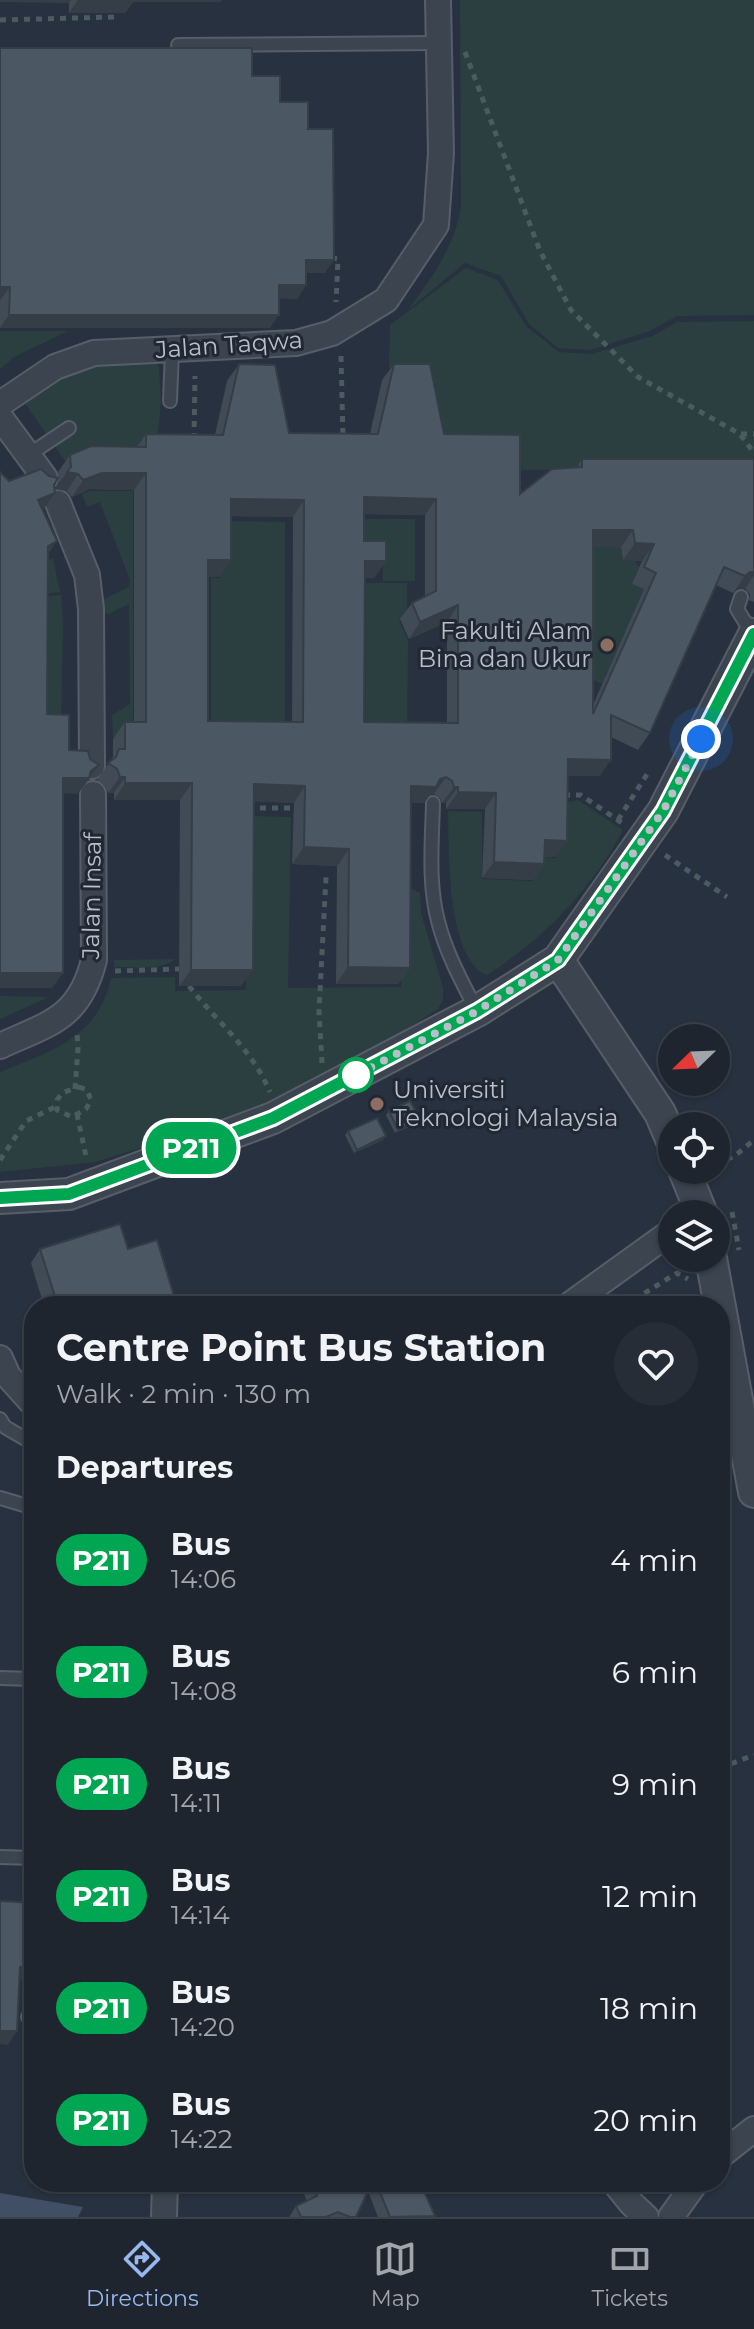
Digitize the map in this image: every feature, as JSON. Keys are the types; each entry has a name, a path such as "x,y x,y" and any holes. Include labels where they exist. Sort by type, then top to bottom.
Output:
{"street":[{"name":"Jalan Taqwa","path":"0,404 55,367 94,353 296,343 332,333 386,300 436,225 441,153 438,0"},
{"path":"0,417 45,478"},
{"path":"58,503 87,575 91,609 92,766"},
{"path":"0,1198 69,1194 273,1118 477,1011 558,960 644,839 676,787 754,634"},
{"name":"Jalan Insaf","path":"0,1046 65,1014 82,995 89,979 94,960 93,794"},
{"path":"558,960 659,1112"},
{"path":"582,1296 658,1241"},
{"path":"714,1272 718,1296"},
{"path":"0,1358 8,1376 24,1394"},
{"path":"730,1361 754,1492"},
{"path":"730,2148 754,2129"},
{"path":"164,2217 165,2192"},
{"path":"622,2192 646,2217"},
{"path":"671,2217 689,2192"}],"lane":[{"path":"178,45 439,43"},
{"path":"170,401 172,351"},
{"path":"30,454 69,428"},
{"path":"741,597 737,609 740,616 754,627"},
{"path":"433,803 432,879 437,918 449,957 477,1011"},
{"path":"0,1419 5,1427 24,1438"},
{"path":"0,1498 24,1505"},
{"path":"0,1678 24,1679"},
{"path":"0,1857 24,1858"}],"path":[{"path":"0,20 114,17"},
{"path":"464,47 540,251 571,310 638,377 740,434 754,453"},
{"path":"325,258 338,259 336,305"},
{"path":"340,354 343,442"},
{"path":"194,451 195,376"},
{"path":"740,434 754,434"},
{"path":"556,795 581,795 727,897"},
{"path":"235,808 313,808"},
{"path":"324,1092 319,1011 326,877"},
{"path":"106,971 179,969"},
{"path":"189,986 209,1011 244,1045 272,1096"},
{"path":"75,1089 76,1026"},
{"path":"79,1087 87,1090 91,1100 86,1109 72,1117 62,1114 57,1106 62,1093 79,1087"},
{"path":"0,1160 26,1121 57,1106"},
{"path":"77,1114 90,1169"},
{"path":"730,1158 754,1140"},
{"path":"640,1296 677,1273 687,1277 692,1284"},
{"path":"730,1764 754,1755"}],"green space":[{"path":"460,0 754,0 754,315 677,316 650,331 590,350 558,348 529,324 501,276 465,263 408,310 447,249 461,207"},
{"path":"466,268 498,280 526,326 559,352 592,354 652,336 677,322 754,321 754,467 522,470 514,451 437,444 421,372 389,368 390,325"},
{"path":"0,331 68,331 14,357 0,369"},
{"path":"102,362 157,364 159,367 161,404 156,447 68,465 24,402 57,377"},
{"path":"90,491 133,491 133,737 113,737 112,715 130,704 129,604 108,614 99,612 100,601 129,587 130,580 100,502 87,507 82,494"},
{"path":"361,519 415,519 415,581 383,581 383,548 361,547"},
{"path":"211,521 285,522 285,731 211,731 211,578 220,578 220,553"},
{"path":"581,547 621,547 623,560 635,561 639,567 632,584 644,589 602,684 590,679"},
{"path":"53,558 60,592 41,594 41,563"},
{"path":"366,583 407,583 407,616 399,620 408,640 407,734 365,734"},
{"path":"61,595 61,724 41,723 41,597"},
{"path":"578,800 623,830 597,872 564,911 527,946 487,975 474,965 457,926 452,902 448,811 482,812 482,879 533,881 534,857 556,858 559,804"},
{"path":"249,816 291,817 288,988 401,987 404,885 420,893 421,913 443,988 443,1000 438,1009 315,1087 196,1131 95,1162 0,1172 0,1072 70,1040 96,1015 111,978 175,977 175,991 246,990"},
{"path":"175,959 154,967 114,967 114,960"},
{"path":"0,996 49,997 0,1019"}],"water":[{"path":"0,2193 83,2207 78,2217 0,2217"}],"building":[{"path":"0,48 252,48 252,76 280,76 280,102 308,102 308,129 333,129 334,260 306,260 306,285 279,285 279,315 9,315 10,287 0,287"},
{"path":"239,364 275,365 289,433 378,434 394,364 430,364 444,434 520,435 520,494 552,469 582,467 582,459 754,459 754,572 745,576 724,567 650,733 611,715 611,760 568,759 567,841 545,840 544,864 494,862 496,793 458,792 458,787 454,787 446,777 440,779 436,787 411,786 410,968 348,967 349,849 304,847 305,786 254,784 253,970 191,970 192,783 125,783 125,777 120,777 117,769 108,763 116,757 119,749 125,749 125,722 146,722 146,473 102,473 83,480 78,474 67,472 71,467 70,455 91,446 146,447 146,434 223,435","holes":["364,497 436,499 436,591 412,603 420,622 458,605 458,723 364,722 365,561 386,561 386,541 364,541","231,499 304,500 303,722 208,721 208,560 231,560","593,530 633,530 635,543 654,544 644,567 656,573 593,714"]},
{"path":"41,469 49,476 58,478 54,485 55,493 38,500 57,541 48,546 47,714 69,715 69,750 88,751 90,759 99,765 91,771 89,778 63,778 63,973 0,973 0,472 9,481"},
{"path":"410,1101 420,1119 398,1130 389,1111"},
{"path":"377,1118 386,1136 357,1150 348,1131"},
{"path":"120,1224 128,1249 157,1240 174,1296 55,1296 40,1249"},
{"path":"0,1901 24,1902 24,1967 20,1967 17,2031 0,2031"},
{"path":"315,2192 367,2192 356,2217 338,2212 326,2217 301,2217 296,2206 317,2196"},
{"path":"380,2192 424,2192 435,2216 390,2217"}],"bus line":[{"name":"P211","path":"0,1198 69,1194 273,1118 477,1011 558,960 663,811 754,634"}],"place":[{"name":"Fakulti Alam Bina dan Ukur","path":"607,645"},
{"name":"Universiti Teknologi Malaysia","path":"377,1104"}],"route":[{"path":"356,1075 351,1078 477,1011 558,960 663,811 701,739"}]}
